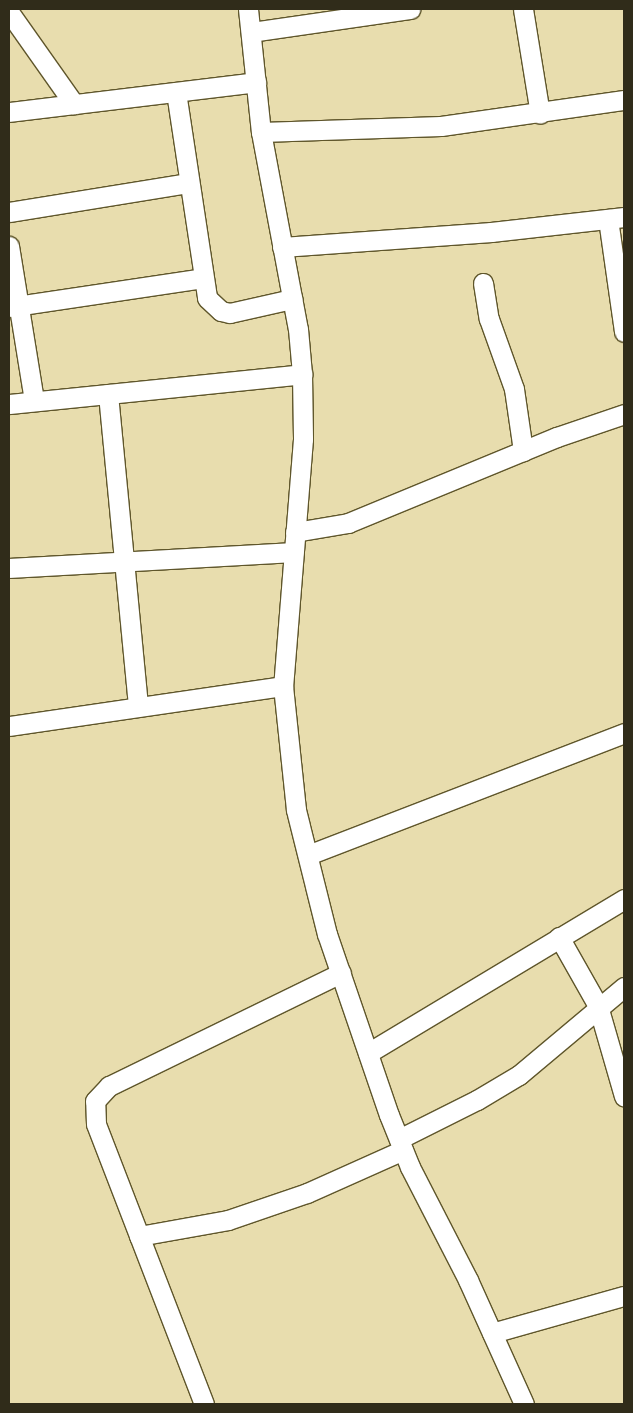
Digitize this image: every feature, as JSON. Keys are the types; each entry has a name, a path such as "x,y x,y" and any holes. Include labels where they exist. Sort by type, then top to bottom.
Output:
{"street":[{"path":"248,9 261,132 292,299 302,374 303,439 283,686 289,763 327,934 401,1144 524,1404"},
{"path":"251,32 410,9"},
{"path":"523,9 540,114"},
{"path":"9,12 74,104"},
{"path":"9,112 256,82"},
{"path":"176,92 202,278 207,298 222,311 230,313 292,299"},
{"path":"261,132 441,126 540,114 624,100"},
{"path":"9,212 189,183"},
{"path":"282,247 616,218 624,332"},
{"path":"9,246 13,307 34,401"},
{"path":"13,307 202,278"},
{"path":"483,283 489,319 514,389 523,451"},
{"path":"9,404 302,374"},
{"path":"108,394 138,707"},
{"path":"295,532 348,523 523,451 624,414"},
{"path":"9,568 294,552"},
{"path":"9,726 283,686"},
{"path":"308,855 624,733"},
{"path":"368,1053 624,899"},
{"path":"559,937 598,1006 624,1096"},
{"path":"204,1404 96,1124 96,1101 109,1086 341,973"},
{"path":"139,1236 228,1220 307,1193 401,1144 519,1075 561,1042 598,1006 624,987"},
{"path":"492,1333 624,1296"}]}
